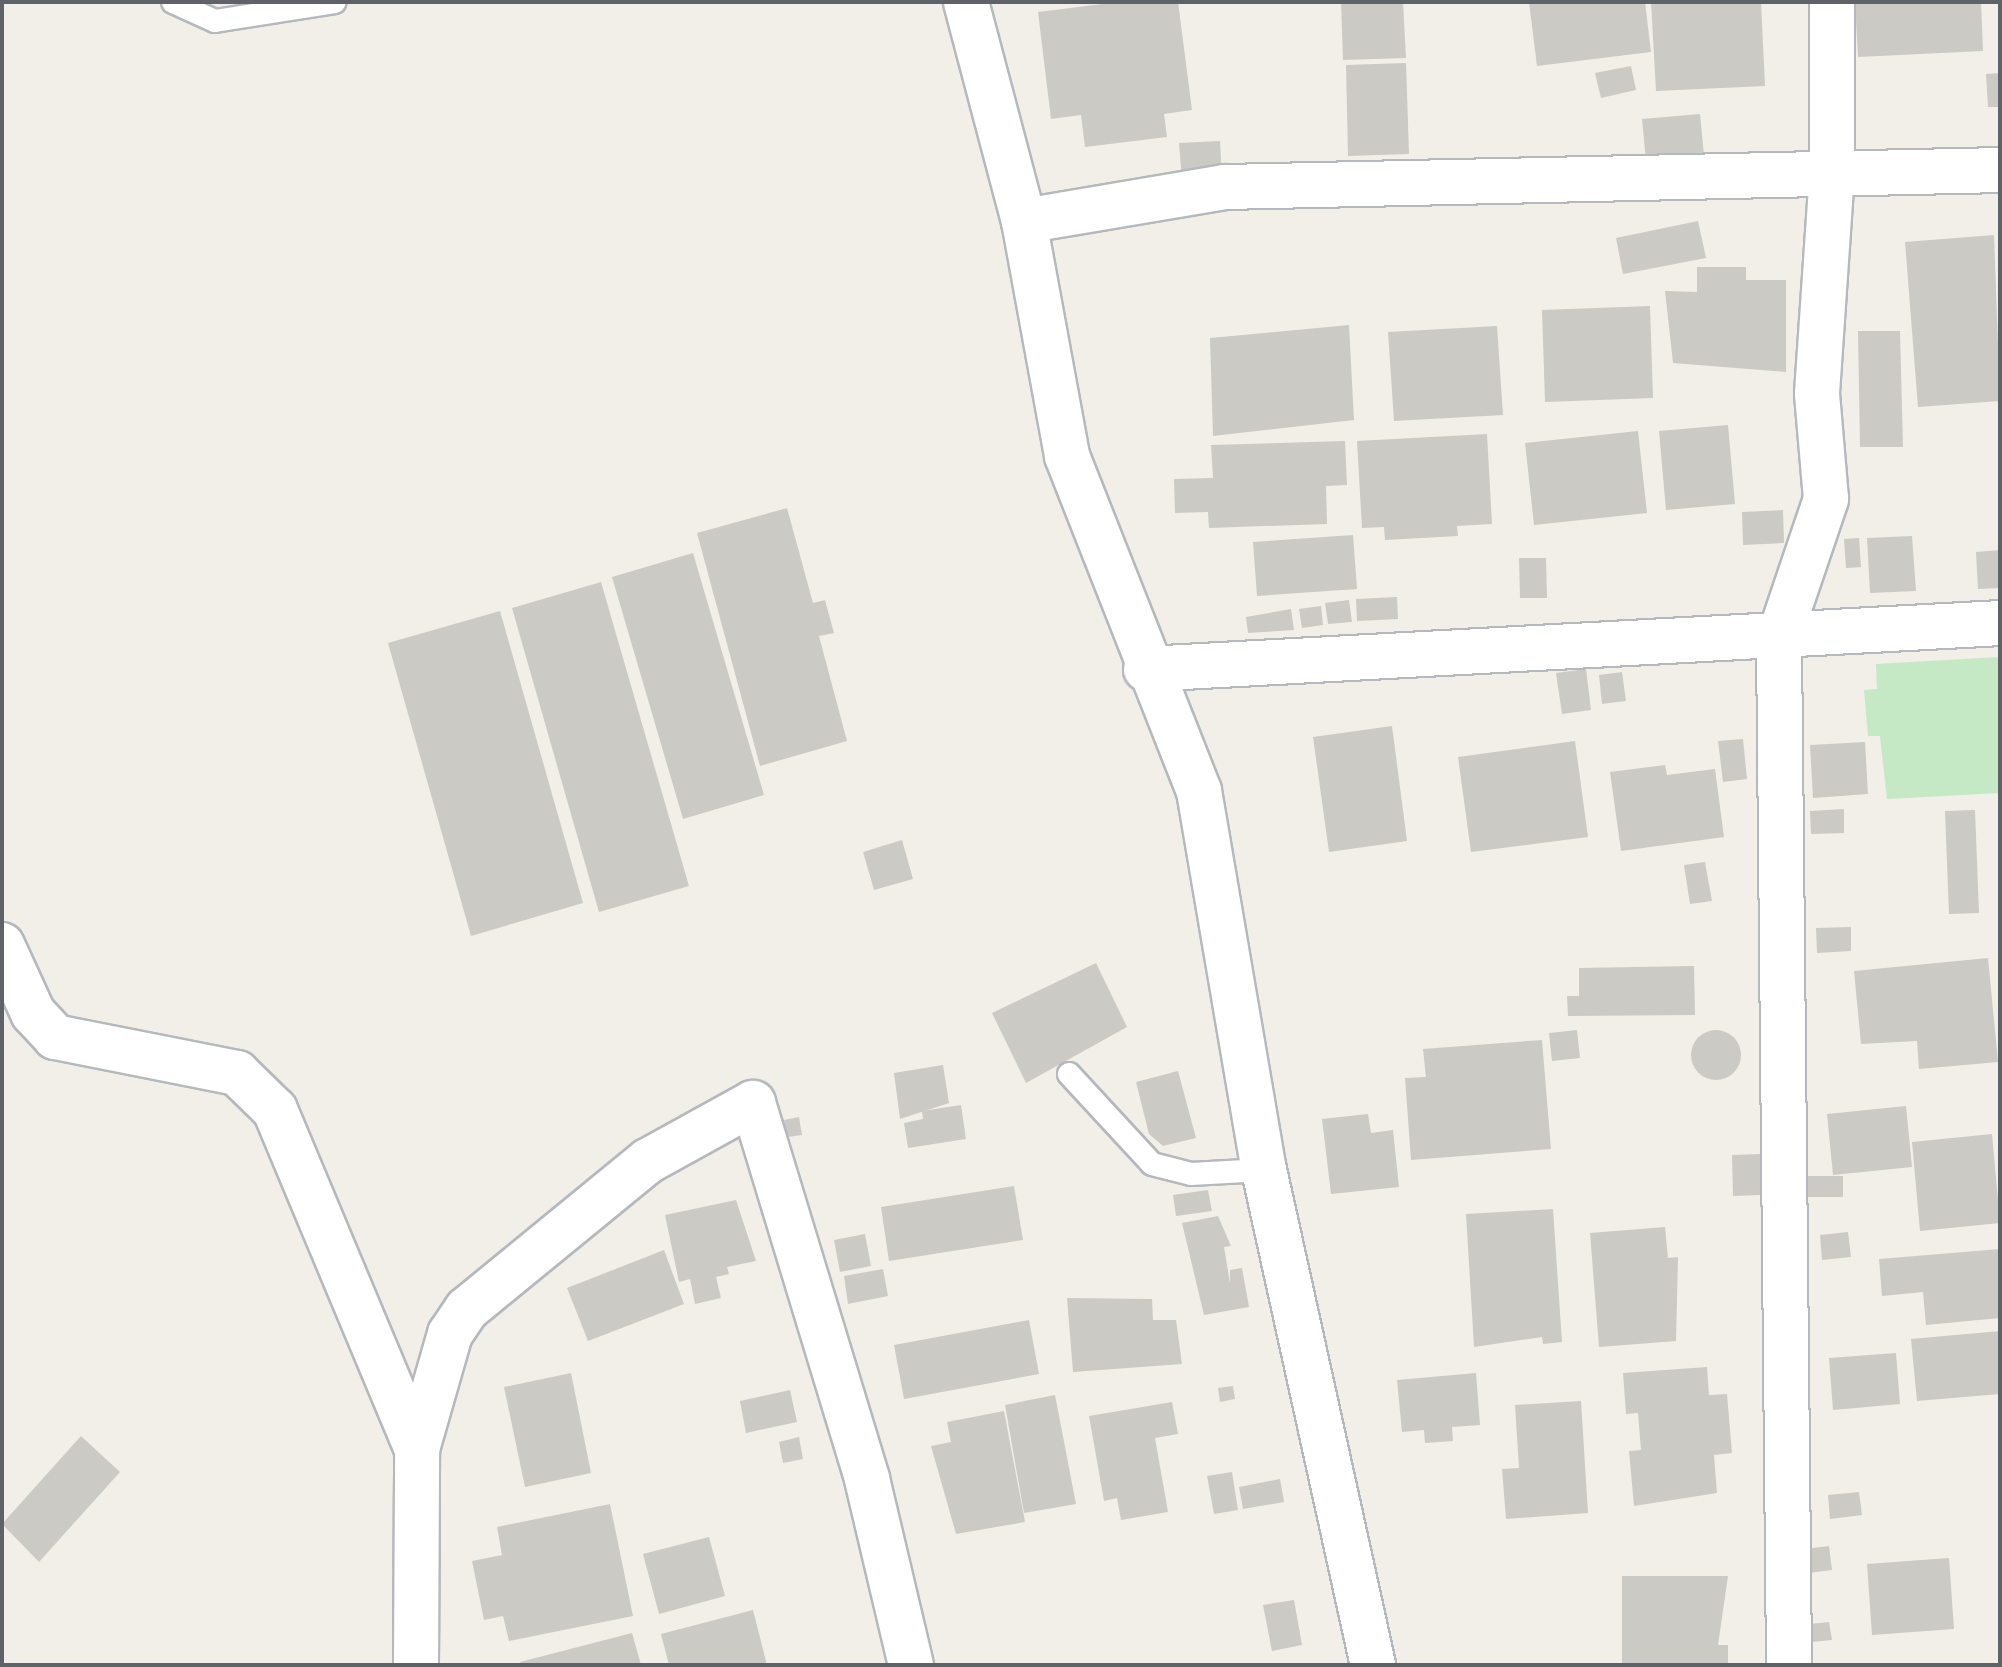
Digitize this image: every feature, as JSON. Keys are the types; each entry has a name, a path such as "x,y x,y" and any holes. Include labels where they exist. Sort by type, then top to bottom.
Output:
{"street":[{"path":"966,2 1024,221 1067,456 1146,669 1199,791 1264,1170 1373,1665"},
{"path":"1789,1665 1779,638 1826,499 1817,393 1832,174 1832,2"},
{"path":"1024,221 1139,195 1224,187 2000,170"},
{"path":"1146,669 1779,638 2000,623"},
{"path":"2,945 33,1013 55,1037 237,1073 275,1110 417,1449"},
{"path":"416,1665 417,1449 450,1334 467,1309 648,1161 753,1103 867,1479 911,1665"}],"lane":[{"path":"173,2 215,21 335,2"},
{"path":"1069,1074 1152,1164 1191,1174 1264,1170"}],"green space":[{"path":"2000,657 2000,793 1887,799 1880,736 1868,736 1864,690 1877,689 1876,664"}],"building":[{"path":"1118,2 1178,2 1192,110 1164,114 1167,137 1085,147 1081,115 1051,119 1038,12"},
{"path":"1341,2 1403,2 1406,58 1343,60"},
{"path":"1529,2 1645,2 1651,52 1537,66"},
{"path":"1651,2 1761,2 1765,86 1656,91"},
{"path":"1855,2 1981,2 1983,51 1858,57"},
{"path":"1406,63 1409,154 1348,156 1346,65"},
{"path":"1631,66 1636,90 1601,98 1595,73"},
{"path":"2000,73 2000,107 1988,107 1986,74"},
{"path":"1700,114 1704,156 1646,161 1642,119"},
{"path":"1220,141 1222,177 1182,180 1179,143"},
{"path":"1698,221 1706,258 1623,274 1616,238"},
{"path":"1994,235 2000,401 1918,407 1905,242"},
{"path":"1697,267 1746,267 1746,280 1786,280 1786,372 1673,363 1665,291 1697,292"},
{"path":"1650,306 1653,398 1545,402 1542,310"},
{"path":"1349,325 1354,420 1213,436 1210,338"},
{"path":"1497,326 1503,415 1394,421 1388,332"},
{"path":"1858,331 1900,331 1903,447 1860,447"},
{"path":"1728,425 1735,504 1666,510 1659,431"},
{"path":"1638,431 1647,513 1534,525 1525,443"},
{"path":"1487,434 1492,524 1457,526 1458,536 1385,540 1384,527 1362,528 1357,441"},
{"path":"1345,441 1347,485 1326,486 1327,524 1209,528 1208,512 1175,513 1174,479 1213,478 1211,445"},
{"path":"787,508 813,603 825,600 834,633 819,636 847,741 760,766 697,533"},
{"path":"1783,510 1784,543 1743,545 1742,512"},
{"path":"1353,535 1357,589 1257,596 1253,542"},
{"path":"1912,536 1916,591 1870,593 1867,538"},
{"path":"1859,538 1861,567 1846,568 1844,539"},
{"path":"2000,550 2000,588 1978,589 1976,552"},
{"path":"693,553 764,795 683,819 612,577"},
{"path":"1519,558 1546,558 1547,598 1520,598"},
{"path":"601,582 689,886 599,912 512,608"},
{"path":"1397,597 1398,619 1357,621 1356,599"},
{"path":"1349,600 1352,622 1328,624 1325,603"},
{"path":"1321,606 1323,625 1302,628 1299,609"},
{"path":"1291,609 1294,630 1248,633 1246,617"},
{"path":"500,611 583,903 471,936 388,643"},
{"path":"1586,669 1591,710 1562,714 1556,673"},
{"path":"1622,672 1626,701 1602,704 1599,675"},
{"path":"1392,726 1407,841 1329,852 1313,737"},
{"path":"1743,739 1747,779 1723,782 1718,741"},
{"path":"1575,741 1588,837 1471,852 1458,757"},
{"path":"1865,742 1868,794 1813,798 1810,745"},
{"path":"1665,765 1667,775 1715,769 1724,837 1621,851 1610,772"},
{"path":"1844,809 1844,833 1811,834 1810,811"},
{"path":"1975,810 1979,913 1949,914 1945,811"},
{"path":"902,840 913,879 874,890 863,852"},
{"path":"1705,862 1712,901 1690,904 1684,865"},
{"path":"1851,927 1851,951 1817,953 1816,928"},
{"path":"1988,958 1998,1062 1919,1069 1917,1041 1861,1044 1854,971"},
{"path":"1096,963 1127,1027 1026,1083 992,1013"},
{"path":"1694,966 1695,1015 1568,1016 1567,996 1579,996 1579,968"},
{"path":"1577,1030 1580,1058 1552,1061 1549,1033"},
{"path":"1716,1030 1733,1038 1741,1055 1733,1072 1716,1080 1699,1072 1691,1055 1699,1038"},
{"path":"1542,1040 1551,1149 1411,1160 1405,1078 1426,1077 1423,1049"},
{"path":"943,1065 949,1103 900,1119 894,1073"},
{"path":"1178,1071 1196,1138 1163,1146 1149,1134 1136,1082"},
{"path":"961,1105 966,1139 908,1148 904,1123 923,1119 922,1111"},
{"path":"1906,1106 1912,1167 1833,1175 1827,1114"},
{"path":"1368,1114 1371,1133 1393,1130 1399,1187 1331,1194 1322,1119"},
{"path":"799,1117 802,1135 787,1137 784,1120"},
{"path":"1992,1134 2000,1223 1920,1231 1912,1142"},
{"path":"1760,1154 1761,1195 1733,1196 1732,1155"},
{"path":"1802,1176 1843,1176 1843,1197 1802,1197"},
{"path":"1014,1186 1023,1240 889,1261 881,1207"},
{"path":"1208,1190 1212,1211 1176,1216 1173,1195"},
{"path":"736,1200 756,1261 727,1267 729,1274 716,1277 721,1298 695,1304 690,1279 679,1282 665,1215"},
{"path":"1553,1209 1562,1342 1543,1344 1542,1337 1474,1347 1466,1214"},
{"path":"1218,1216 1231,1246 1224,1247 1230,1283 1230,1270 1242,1268 1249,1307 1204,1315 1182,1223"},
{"path":"1665,1227 1668,1258 1678,1257 1676,1341 1599,1347 1590,1233"},
{"path":"1848,1232 1851,1257 1822,1260 1820,1235"},
{"path":"865,1234 871,1266 840,1272 834,1240"},
{"path":"2000,1249 2000,1318 1926,1325 1923,1292 1882,1296 1879,1259"},
{"path":"664,1250 684,1304 588,1341 567,1288"},
{"path":"883,1269 888,1296 848,1304 844,1276"},
{"path":"1067,1298 1152,1299 1153,1320 1176,1320 1182,1364 1073,1372"},
{"path":"1029,1320 1039,1374 904,1399 894,1345"},
{"path":"2000,1331 2000,1394 1917,1401 1911,1339"},
{"path":"1896,1353 1900,1404 1833,1410 1829,1358"},
{"path":"1707,1367 1709,1395 1727,1394 1732,1453 1714,1455 1717,1493 1634,1506 1629,1451 1641,1450 1638,1413 1626,1414 1623,1373"},
{"path":"571,1373 591,1473 525,1487 504,1387"},
{"path":"1476,1373 1480,1425 1452,1427 1453,1441 1425,1443 1424,1430 1402,1432 1397,1380"},
{"path":"1233,1386 1235,1399 1220,1402 1218,1388"},
{"path":"790,1390 797,1422 746,1433 740,1401"},
{"path":"1055,1395 1076,1504 1024,1513 1005,1405"},
{"path":"1581,1401 1588,1513 1506,1519 1502,1469 1519,1468 1515,1405"},
{"path":"1172,1402 1178,1434 1155,1438 1168,1512 1121,1520 1117,1498 1104,1501 1089,1416"},
{"path":"1004,1411 1025,1522 956,1534 931,1446 951,1442 947,1422"},
{"path":"81,1436 120,1472 39,1562 2,1524"},
{"path":"799,1437 803,1459 783,1463 779,1442"},
{"path":"1232,1472 1238,1510 1214,1514 1207,1476"},
{"path":"1280,1479 1284,1502 1243,1509 1239,1487"},
{"path":"1859,1492 1862,1515 1830,1519 1828,1495"},
{"path":"610,1504 633,1616 509,1641 503,1616 484,1620 472,1561 502,1555 497,1527"},
{"path":"709,1537 725,1596 659,1614 643,1554"},
{"path":"1829,1546 1832,1570 1808,1573 1805,1549"},
{"path":"1949,1558 1954,1629 1872,1635 1867,1564"},
{"path":"1622,1576 1728,1576 1718,1645 1728,1645 1728,1665 1622,1665"},
{"path":"1294,1600 1302,1645 1272,1651 1263,1605"},
{"path":"753,1610 767,1665 669,1665 661,1634"},
{"path":"1829,1622 1832,1640 1812,1642 1810,1624"},
{"path":"632,1633 641,1665 521,1665 520,1662"}]}
